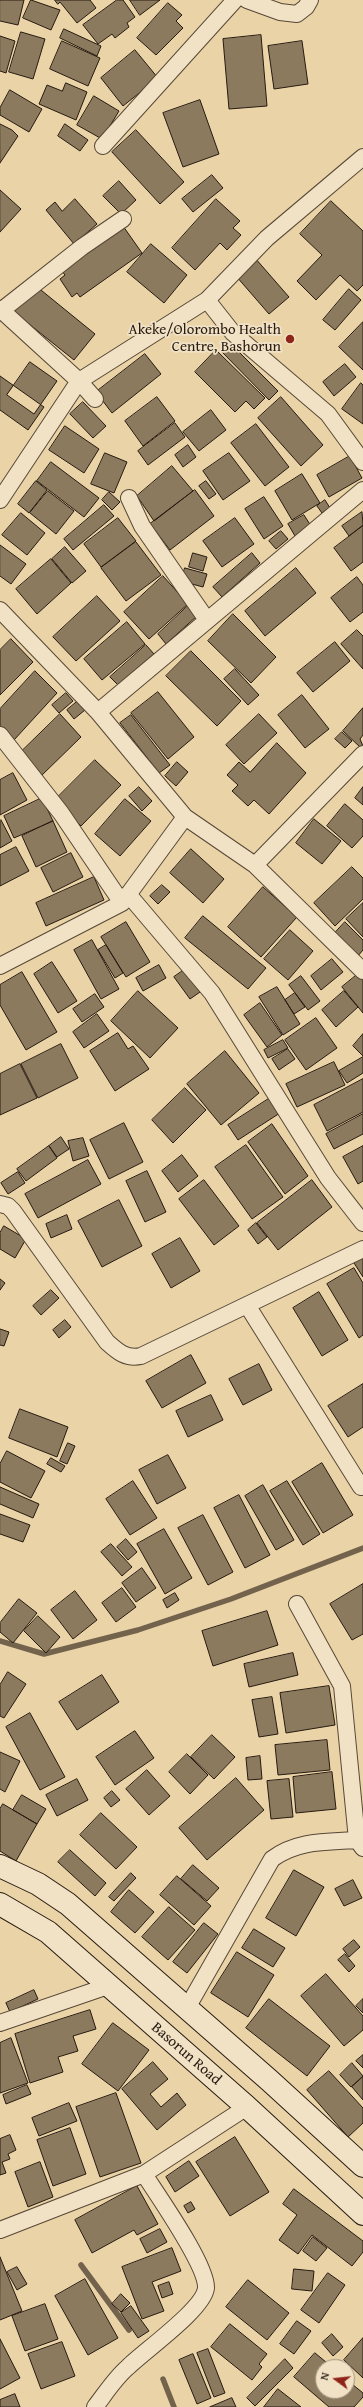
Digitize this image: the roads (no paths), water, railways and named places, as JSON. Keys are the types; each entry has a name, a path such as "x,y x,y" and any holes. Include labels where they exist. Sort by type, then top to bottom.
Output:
{"main road":[{"path":"0,1866 38,1884 68,1904 362,2164"},
{"name":"Basorun Road","path":"0,1904 48,1932 247,2107 363,2214"}],"street":[{"path":"103,146 235,0"},
{"path":"247,0 280,12 297,14 306,7 310,0"},
{"path":"0,500 79,381 207,300 266,238 363,157"},
{"path":"95,399 79,381 1,309 82,247 123,219"},
{"path":"207,300 233,333 328,414 363,462"},
{"path":"98,712 363,490"},
{"path":"129,498 142,526 207,620"},
{"path":"0,610 98,712 185,817 255,865 363,972"},
{"path":"0,734 125,899 212,994 328,1178 363,1222"},
{"path":"255,865 363,754"},
{"path":"0,966 125,899 185,817"},
{"path":"0,1204 8,1206 13,1211 107,1342 125,1356 141,1356 363,1249"},
{"path":"247,1305 361,1487"},
{"path":"187,2008 272,1859 285,1850 302,1844 360,1844 342,1686 297,1604"},
{"path":"0,2024 108,1986"},
{"path":"0,2230 144,2174 247,2107"},
{"path":"95,2407 126,2368 195,2309 206,2288 203,2273 195,2257 144,2174"}],"waterway":[{"path":"0,1641 44,1654 138,1630 231,1599 363,1548"},
{"path":"81,2265 129,2330"},
{"path":"163,2379 174,2407"}],"place":[{"name":"Akeke/Olorombo Health Centre, Bashorun","path":"290,339"}]}
